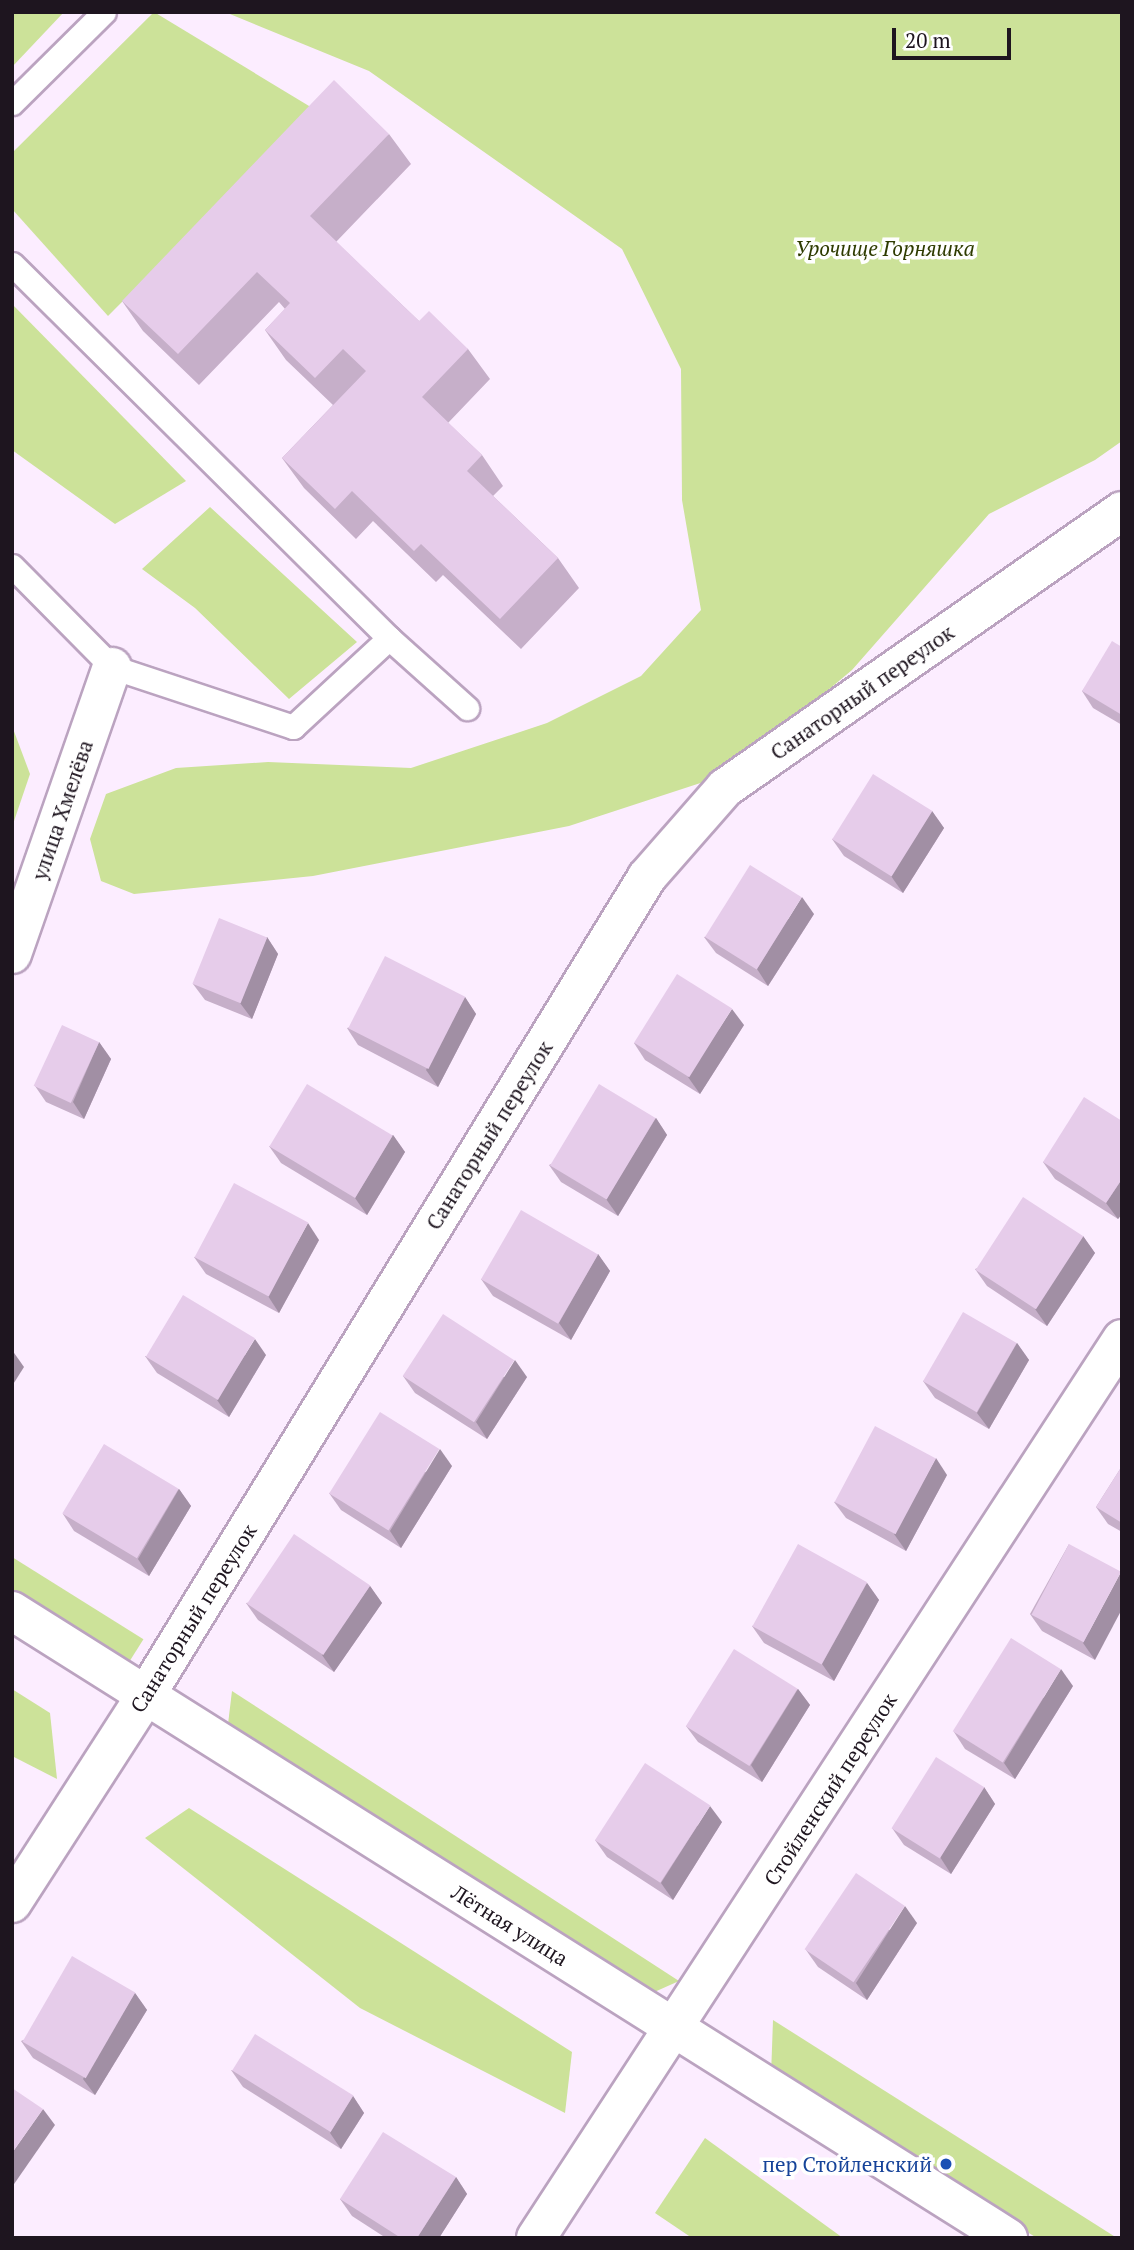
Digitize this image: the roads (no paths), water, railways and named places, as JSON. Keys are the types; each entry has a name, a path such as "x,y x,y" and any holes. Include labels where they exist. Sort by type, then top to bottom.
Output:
{"street":[{"name":"Санаторный переулок","path":"12,1903 146,1695 647,877 725,788 1122,511"},
{"name":"улица Хмелёва","path":"12,954 112,667"},
{"name":"Стойленский переулок","path":"536,2238 1122,1339"},
{"name":"Лётная улица","path":"12,1611 1008,2238"}],"lane":[{"path":"12,103 104,12"},
{"path":"12,264 389,638 467,708"},
{"path":"12,566 112,667 293,727 389,638"}],"place":[{"name":"пер Стойленский","path":"946,2164"}],"park label":[{"name":"Урочище Горняшка","path":"885,248"}]}
